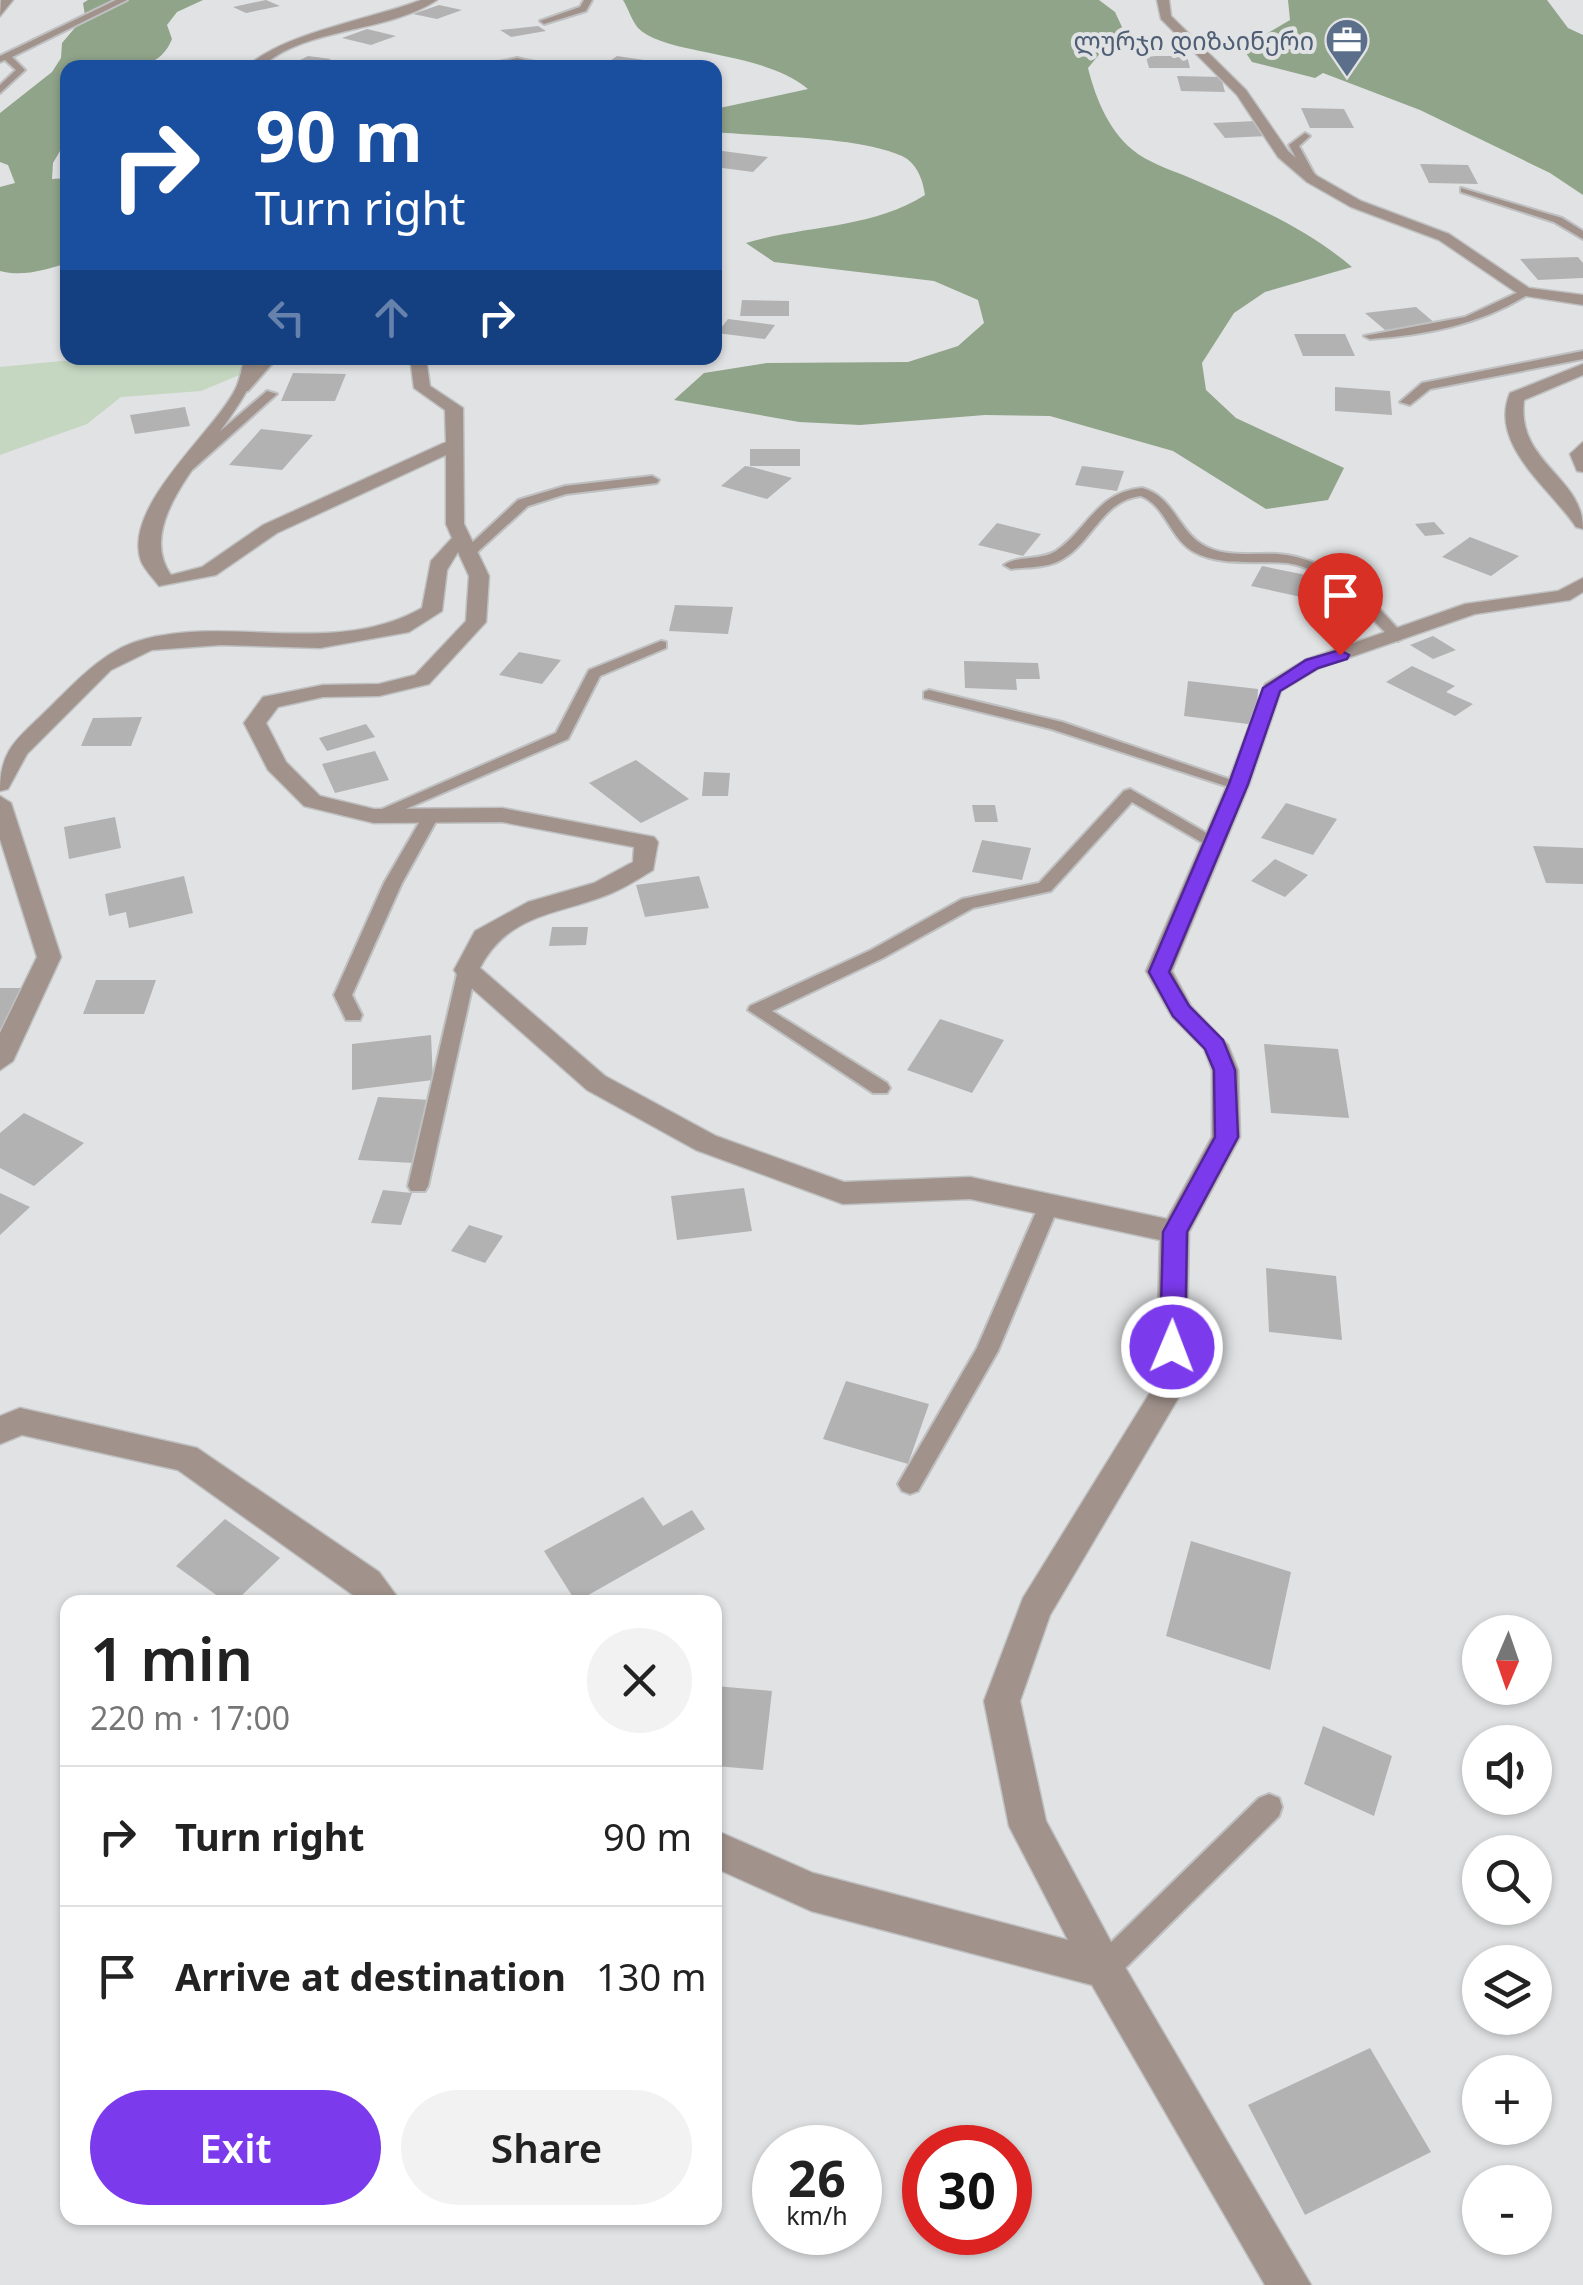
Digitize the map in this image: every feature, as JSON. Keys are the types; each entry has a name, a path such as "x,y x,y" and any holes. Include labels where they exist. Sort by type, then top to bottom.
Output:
{"street":[{"path":"0,13 7,0"},
{"path":"264,60 287,44 377,21 431,0"},
{"path":"1163,0 1165,18 1242,93 1284,154 1312,179 1356,204 1444,236 1524,292 1583,300"},
{"path":"250,365 244,388 172,480 147,551 154,572 166,582 210,570 270,529 456,444"},
{"path":"419,365 422,388 454,408 454,524 478,576 476,622 422,680 379,690 322,691 271,702 255,723 276,765 312,801 374,816 502,815 646,842 645,865 602,888 536,907 484,937 467,970 596,1083 706,1143 843,1193 970,1188 1175,1232"},
{"path":"1582,519 1515,439 1512,412 1516,397 1583,369"},
{"path":"1583,447 1579,454 1583,468"},
{"path":"0,784 18,751 104,666 148,644 221,639 320,642 402,628 432,611 434,568 446,549 465,546"},
{"path":"1289,2285 1104,1969 1028,1826 1002,1700 1035,1610 1171,1385 1175,1232 1226,1137 1224,1070 1215,1046 1181,1011 1159,972 1238,784 1272,688 1312,664 1472,608 1562,596 1583,584"},
{"path":"0,804 49,957 0,1061"},
{"path":"0,1431 20,1421 186,1458 367,1583 378,1595"},
{"path":"722,1852 811,1892 1104,1969"}],"lane":[{"path":"0,90 21,70 3,57 123,0"},
{"path":"544,21 583,9 588,0"},
{"path":"1305,136 1294,144 1312,179"},
{"path":"1465,190 1558,220 1583,236"},
{"path":"1370,336 1456,326 1500,308 1524,292"},
{"path":"1406,402 1426,386 1583,355"},
{"path":"244,388 265,365"},
{"path":"172,480 271,394"},
{"path":"465,546 523,502 565,490 652,480"},
{"path":"1011,565 1056,558 1102,506 1132,492 1148,494 1169,509 1190,543 1216,554 1302,562 1338,581 1398,637"},
{"path":"374,816 562,736 594,673 661,645"},
{"path":"930,695 1056,726 1238,784"},
{"path":"880,1088 757,1010 877,954 968,903 1045,887 1130,794 1214,842"},
{"path":"353,1015 343,995 393,884 430,816"},
{"path":"418,1186 467,970"},
{"path":"910,1484 987,1350 1049,1205"},
{"path":"1104,1969 1270,1807"}],"green space":[{"path":"203,0 177,12 167,25 172,39 155,60 60,60 60,151 53,163 52,179 60,178 60,265 25,273 0,271 0,187 15,183 8,165 0,162 0,113 52,72 61,58 62,43 85,16 83,3"},
{"path":"623,0 1099,0 1115,12 1122,27 1088,68 1105,116 1128,146 1151,162 1277,218 1352,267 1265,292 1234,313 1202,363 1206,390 1236,418 1344,468 1328,500 1266,509 1173,451 1050,416 985,415 860,425 799,422 674,400 704,373 767,363 908,362 958,346 984,323 978,300 934,281 774,262 746,243 883,214 925,195 921,178 912,163 883,149 811,138 722,132 722,107 808,89 766,67 670,44 638,28"},
{"path":"1288,0 1547,0 1568,28 1583,35 1583,195 1550,173 1420,110 1323,73 1315,78 1252,62 1246,53 1256,40 1290,20"},
{"path":"60,361 60,365 264,365 201,391 121,397 87,424 0,455 0,367"}],"building":[{"path":"266,0 280,6 246,13 233,7"},
{"path":"439,5 462,10 437,19 413,14"},
{"path":"538,26 546,31 511,37 500,30"},
{"path":"367,29 396,36 371,45 342,38"},
{"path":"308,56 331,59 329,60 300,60"},
{"path":"617,56 644,60 611,60"},
{"path":"1187,56 1190,68 1149,68 1146,57"},
{"path":"1177,76 1221,77 1225,92 1181,91"},
{"path":"1301,108 1344,109 1354,128 1310,128"},
{"path":"1256,121 1268,136 1225,138 1213,123"},
{"path":"722,151 768,157 753,172 722,168"},
{"path":"1420,164 1468,165 1478,184 1429,183"},
{"path":"1578,257 1583,263 1583,278 1538,280 1520,259"},
{"path":"742,300 789,301 789,316 740,316"},
{"path":"1416,307 1436,324 1385,330 1365,313"},
{"path":"728,319 775,325 765,339 722,334"},
{"path":"1294,334 1345,334 1355,356 1303,356"},
{"path":"293,373 346,374 335,401 281,401"},
{"path":"1335,387 1390,391 1392,415 1335,411"},
{"path":"185,407 190,426 135,434 130,415"},
{"path":"261,429 313,435 282,470 229,465"},
{"path":"750,449 800,449 800,466 750,466"},
{"path":"745,466 792,478 767,499 721,486"},
{"path":"1082,466 1124,471 1117,491 1075,485"},
{"path":"1434,522 1445,534 1425,536 1415,524"},
{"path":"997,523 1041,534 1023,556 978,545"},
{"path":"1470,537 1519,556 1491,576 1442,557"},
{"path":"1262,566 1316,577 1306,598 1251,586"},
{"path":"675,605 733,607 728,634 669,631"},
{"path":"1433,636 1456,650 1433,659 1410,645"},
{"path":"519,652 561,660 542,684 499,675"},
{"path":"964,661 1038,663 1040,679 1016,679 1017,690 965,688"},
{"path":"1412,666 1455,686 1446,692 1473,704 1455,716 1386,682"},
{"path":"1188,681 1258,689 1256,725 1184,716"},
{"path":"142,717 131,746 81,746 93,718"},
{"path":"366,724 375,737 327,751 319,738"},
{"path":"375,751 389,780 335,793 322,764"},
{"path":"636,760 689,799 641,823 589,783"},
{"path":"704,772 730,773 728,796 702,796"},
{"path":"1286,803 1337,819 1313,855 1261,838"},
{"path":"972,805 995,805 998,822 975,822"},
{"path":"115,817 121,848 69,859 64,827"},
{"path":"982,840 1031,848 1022,880 972,872"},
{"path":"1533,846 1583,848 1583,884 1546,883"},
{"path":"1275,859 1308,875 1285,897 1251,881"},
{"path":"184,876 193,913 129,928 126,912 109,916 105,894"},
{"path":"699,876 709,908 645,917 636,885"},
{"path":"552,927 588,927 586,945 549,946"},
{"path":"96,980 156,980 144,1014 83,1014"},
{"path":"0,988 29,988 0,1035"},
{"path":"940,1019 1004,1040 972,1093 907,1070"},
{"path":"431,1035 433,1080 352,1090 352,1044"},
{"path":"1264,1044 1338,1049 1349,1118 1271,1113"},
{"path":"378,1097 432,1100 414,1163 358,1160"},
{"path":"24,1113 84,1143 34,1186 0,1168 0,1133"},
{"path":"744,1188 752,1231 677,1240 671,1196"},
{"path":"383,1190 412,1193 401,1225 371,1223"},
{"path":"0,1193 30,1207 0,1235"},
{"path":"469,1225 503,1236 485,1263 451,1251"},
{"path":"1266,1268 1336,1276 1342,1340 1269,1332"},
{"path":"846,1381 929,1404 908,1464 823,1439"},
{"path":"643,1497 663,1526 692,1510 705,1529 588,1595 572,1595 544,1551"},
{"path":"225,1519 280,1558 242,1595 216,1595 176,1566"},
{"path":"1191,1541 1291,1572 1270,1670 1166,1636"},
{"path":"722,1687 772,1691 763,1770 722,1767"},
{"path":"1323,1726 1392,1756 1374,1816 1304,1784"},
{"path":"1370,2048 1431,2152 1305,2215 1248,2105"}],"place":[{"name":"ლურჯი დიზაინერი","path":"1347,78"}],"route":[{"path":"1172,1347 1175,1232 1226,1137 1224,1070 1215,1046 1181,1011 1159,972 1238,784 1272,688 1312,664 1340,655"}]}
